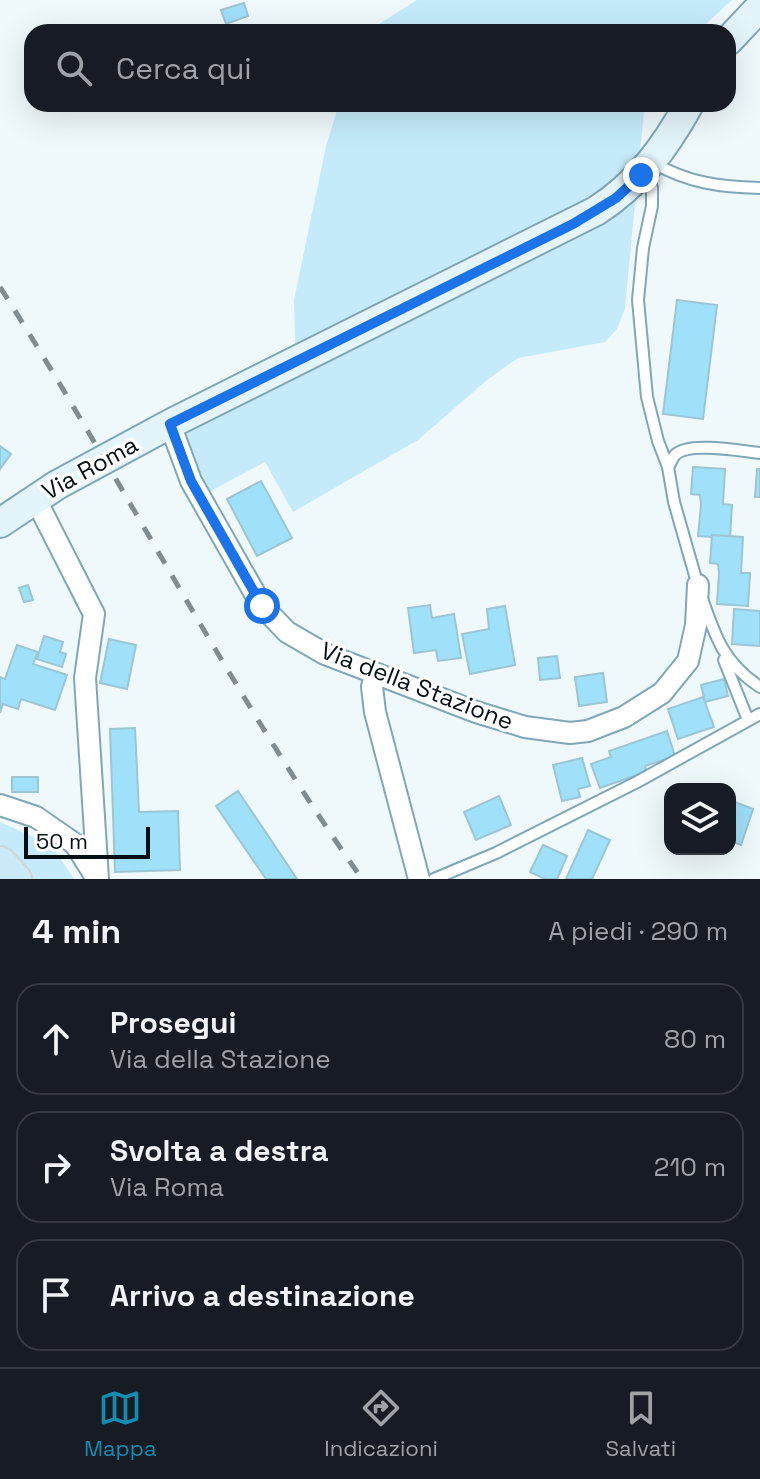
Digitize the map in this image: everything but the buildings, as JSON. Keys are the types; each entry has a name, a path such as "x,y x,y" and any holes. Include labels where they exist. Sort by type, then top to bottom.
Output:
{"main road":[{"path":"0,862 16,879"}],"street":[{"path":"736,32 760,7"},
{"name":"Via Roma","path":"0,523 35,498 170,424 573,224 616,198 649,165 684,112"},
{"name":"Via della Stazione","path":"170,424 191,481 262,606 287,632 325,654 375,675 525,727 549,732 588,731 624,717 672,684 691,652 698,585"},
{"path":"35,498 94,614 85,678 98,879"},
{"path":"375,675 372,687 375,712 420,878"},
{"path":"0,805 36,817 75,844 98,879"}],"lane":[{"path":"748,720 698,585 674,502 668,467 658,441 647,397 638,300 643,248 653,195 649,165 702,183 760,188"},
{"path":"668,467 675,455 684,449 760,453"},
{"path":"718,643 737,669 760,687"},
{"path":"420,878 496,853 637,782 760,714"}],"shaded area":[{"path":"417,0 732,0 706,24 379,24"},
{"path":"337,112 644,112 625,308 617,329 605,342 518,358 487,380 418,440 293,512 265,462 209,492 194,474 182,433 296,376 294,300 326,146"},
{"path":"0,822 51,845 74,879 32,879 0,844"}],"railway":[{"path":"0,287 267,734 362,879"}],"route":[{"path":"262,606 191,481 170,424 573,224 616,198 641,175"}]}
